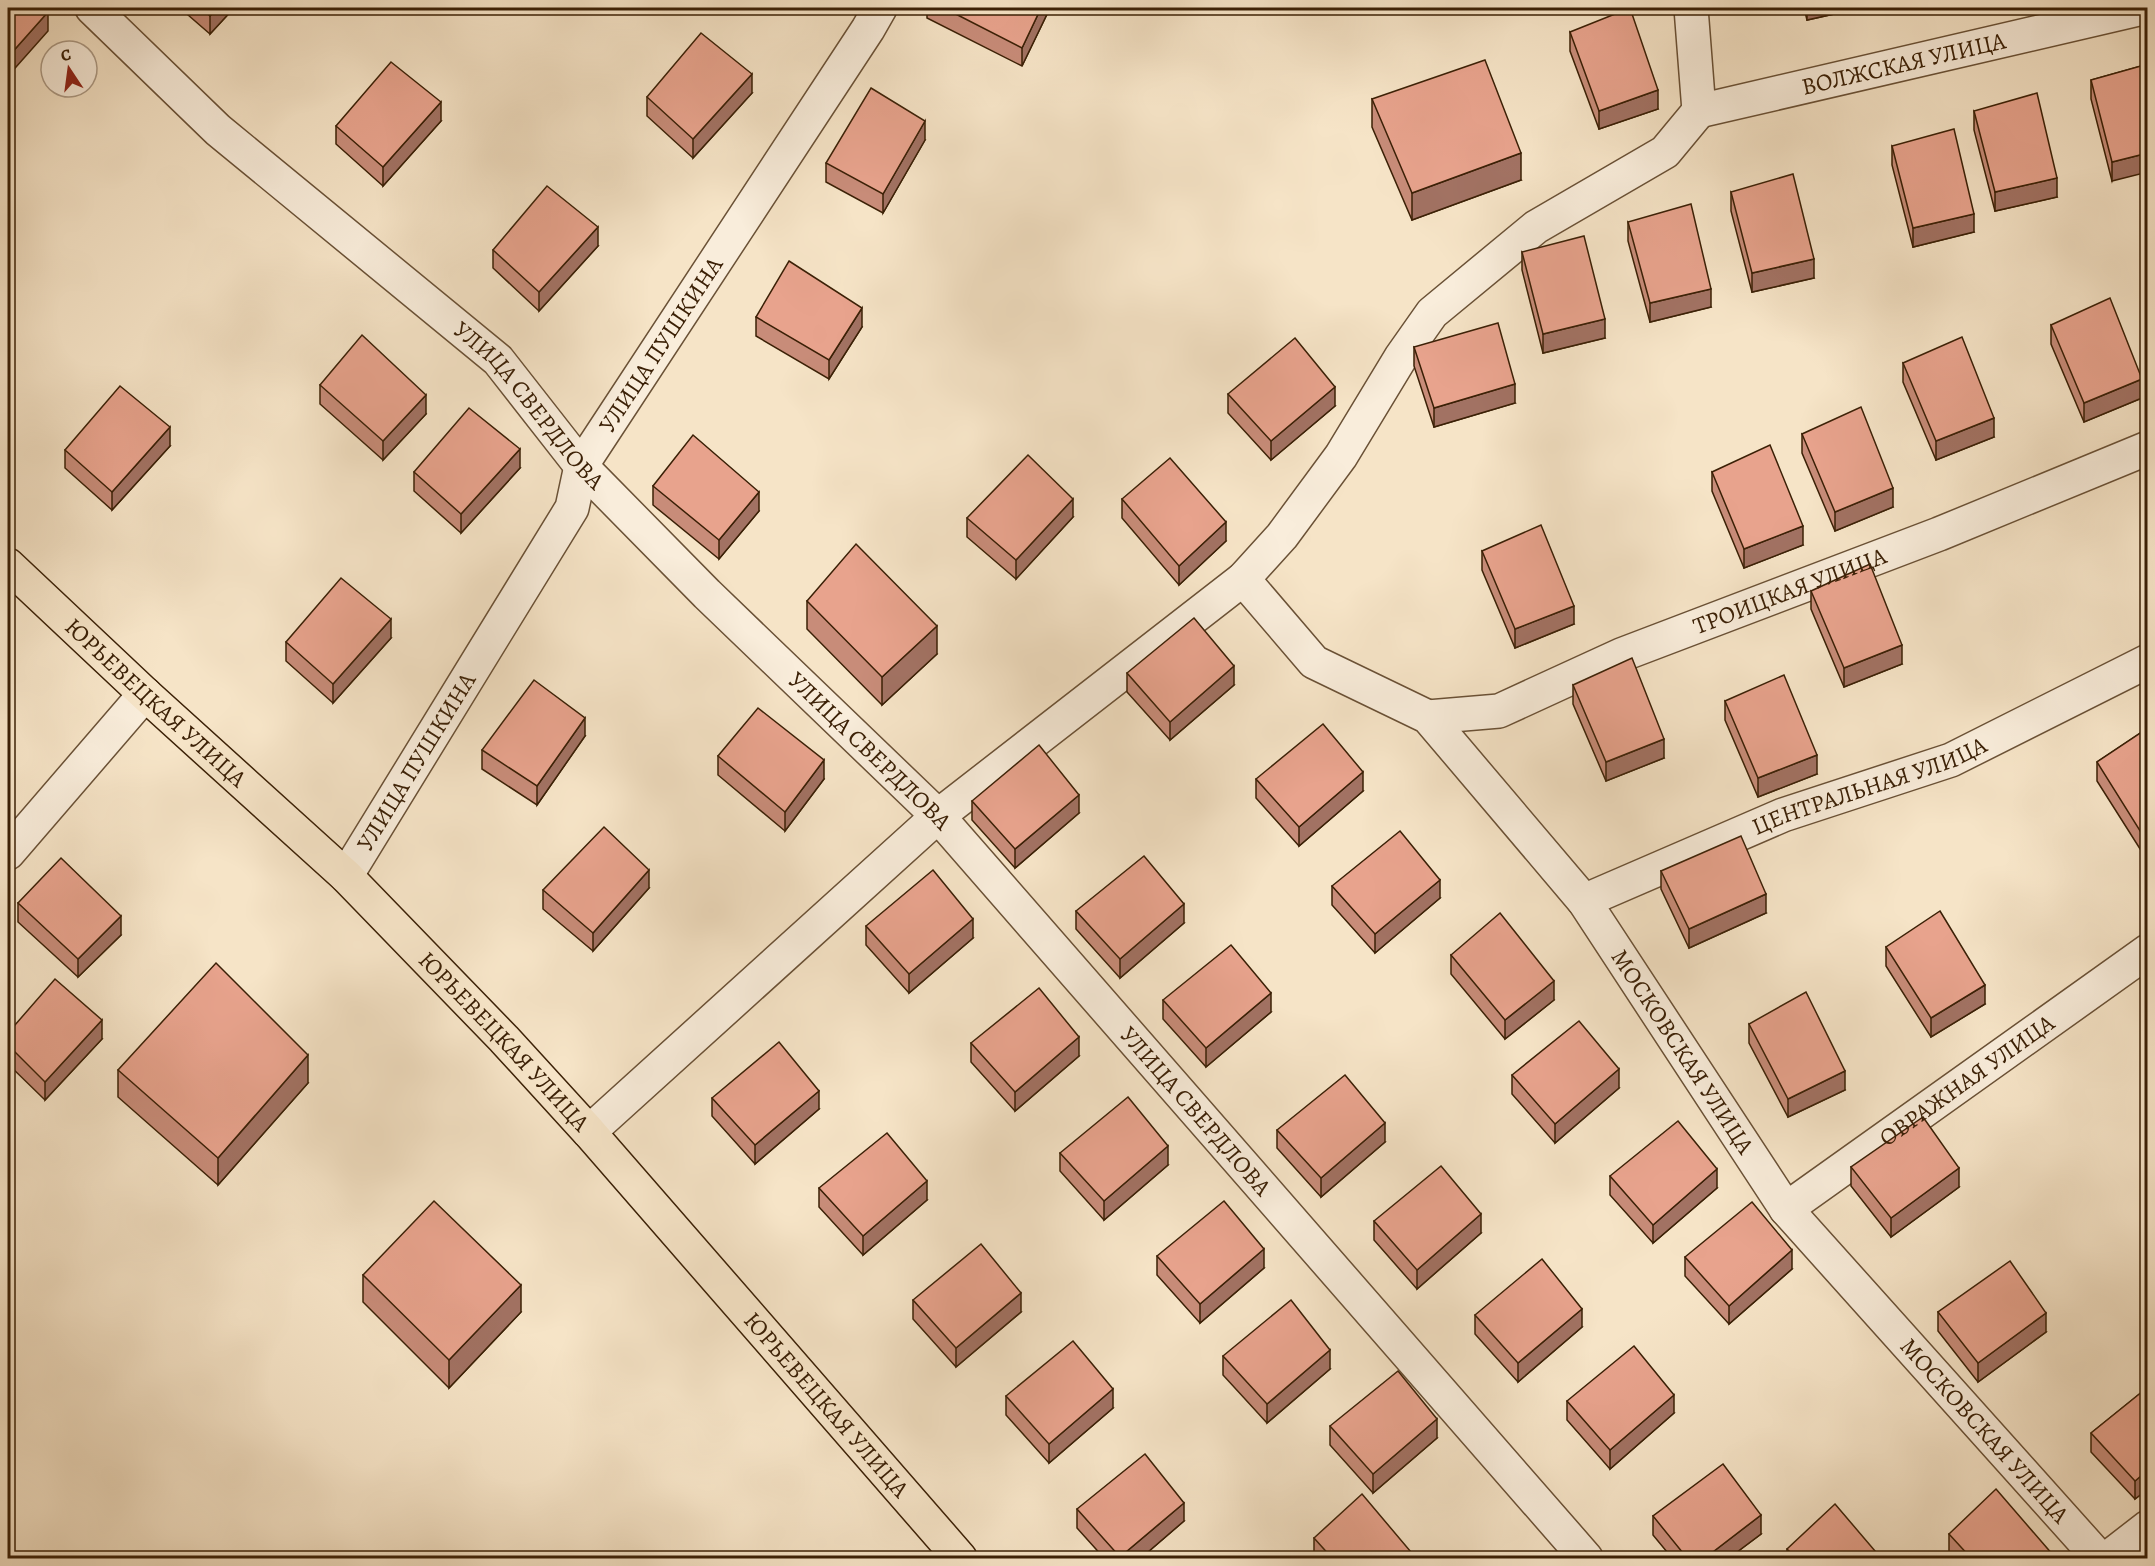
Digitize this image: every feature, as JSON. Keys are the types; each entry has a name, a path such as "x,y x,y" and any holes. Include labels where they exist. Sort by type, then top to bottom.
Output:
{"main road":[{"name":"ЮРЬЕВЕЦКАЯ УЛИЦА","path":"8,566 346,876 504,1040 590,1132 960,1558"}],"street":[{"name":"УЛИЦА СВЕРДЛОВА","path":"92,8 218,130 498,360 581,466 707,594 938,816 1586,1558"},
{"name":"УЛИЦА ПУШКИНА","path":"346,876 572,508 581,466 862,39 880,8"},
{"path":"590,1132 938,816 1244,579 1282,536 1341,456 1401,357 1432,313 1536,227 1665,152 1699,111 1690,8"},
{"name":"ВОЛЖСКАЯ УЛИЦА","path":"1699,111 2143,8"},
{"name":"ТРОИЦКАЯ УЛИЦА","path":"1428,717 1499,711 1622,655 1939,534 2148,448"},
{"name":"МОСКОВСКАЯ УЛИЦА","path":"1244,579 1314,662 1428,717 1584,901 1786,1209 2099,1558"},
{"name":"ЦЕНТРАЛЬНАЯ УЛИЦА","path":"1584,901 1784,815 1951,760 2148,661"},
{"path":"8,853 145,694"},
{"name":"ОВРАЖНАЯ УЛИЦА","path":"1786,1209 2148,951"},
{"path":"2108,1558 2148,1527"}],"building":[{"path":"8,8 42,8 48,12 8,57"},
{"path":"201,8 217,8 210,16"},
{"path":"944,8 1041,8 1022,48"},
{"path":"1630,8 1658,90 1599,111 1570,32"},
{"path":"701,33 752,74 693,139 647,97"},
{"path":"1485,60 1521,153 1412,193 1372,99"},
{"path":"391,62 441,102 383,167 336,126"},
{"path":"2148,64 2148,153 2112,162 2091,80"},
{"path":"871,88 925,121 883,194 826,163"},
{"path":"2037,93 2057,178 1995,192 1974,111"},
{"path":"1954,129 1974,214 1913,228 1892,146"},
{"path":"1793,174 1814,259 1752,273 1731,192"},
{"path":"547,186 598,227 539,292 493,250"},
{"path":"1691,204 1711,289 1650,303 1628,222"},
{"path":"1584,236 1605,319 1543,334 1522,252"},
{"path":"789,261 862,308 829,360 756,317"},
{"path":"2110,298 2142,379 2084,403 2051,325"},
{"path":"1498,323 1515,384 1434,408 1414,347"},
{"path":"362,335 426,395 383,441 320,385"},
{"path":"1962,337 1994,418 1936,441 1903,363"},
{"path":"1295,338 1335,387 1271,441 1228,394"},
{"path":"120,386 170,427 112,492 65,450"},
{"path":"1861,407 1893,488 1835,512 1802,434"},
{"path":"469,408 520,449 461,514 414,472"},
{"path":"693,435 759,492 719,540 653,486"},
{"path":"1770,445 1803,526 1744,549 1712,472"},
{"path":"1028,455 1073,499 1016,560 967,518"},
{"path":"1170,458 1226,522 1179,566 1122,499"},
{"path":"1541,525 1574,606 1515,629 1482,551"},
{"path":"856,544 937,626 882,677 807,601"},
{"path":"1870,564 1902,645 1844,668 1811,591"},
{"path":"341,578 391,619 333,684 286,642"},
{"path":"1194,618 1234,666 1170,722 1127,673"},
{"path":"1632,658 1664,739 1606,762 1573,685"},
{"path":"1784,675 1817,755 1758,778 1725,701"},
{"path":"534,680 585,718 537,786 482,750"},
{"path":"758,708 824,760 785,812 718,756"},
{"path":"1323,724 1363,772 1299,827 1256,779"},
{"path":"2148,728 2148,830 2142,834 2097,762"},
{"path":"1039,745 1079,795 1015,849 972,801"},
{"path":"604,827 649,870 593,933 543,890"},
{"path":"1400,831 1440,880 1375,934 1332,886"},
{"path":"1741,836 1766,894 1689,929 1661,871"},
{"path":"1144,856 1184,904 1120,959 1076,911"},
{"path":"61,858 121,916 78,959 18,903"},
{"path":"933,870 973,919 909,974 866,926"},
{"path":"1940,911 1985,985 1931,1018 1886,947"},
{"path":"1500,913 1554,981 1505,1020 1451,955"},
{"path":"1231,945 1271,993 1206,1048 1163,1000"},
{"path":"216,963 308,1055 218,1158 118,1070"},
{"path":"55,979 102,1020 45,1082 8,1045 8,1033"},
{"path":"1039,988 1079,1037 1015,1092 971,1043"},
{"path":"1806,992 1845,1071 1788,1099 1749,1024"},
{"path":"1579,1021 1619,1069 1555,1124 1512,1075"},
{"path":"779,1042 819,1091 755,1145 712,1098"},
{"path":"1345,1075 1385,1123 1321,1178 1277,1130"},
{"path":"1128,1097 1168,1146 1104,1201 1060,1153"},
{"path":"1923,1117 1959,1168 1891,1218 1851,1167"},
{"path":"1678,1121 1717,1169 1653,1225 1610,1176"},
{"path":"887,1133 927,1181 863,1236 819,1188"},
{"path":"1441,1166 1481,1214 1417,1270 1374,1221"},
{"path":"434,1201 521,1285 449,1360 363,1275"},
{"path":"1224,1201 1264,1249 1200,1304 1157,1256"},
{"path":"1752,1202 1792,1250 1729,1306 1685,1257"},
{"path":"981,1244 1021,1293 956,1348 913,1300"},
{"path":"1542,1259 1582,1309 1518,1363 1475,1315"},
{"path":"2010,1261 2046,1313 1978,1363 1938,1312"},
{"path":"1291,1300 1330,1350 1267,1404 1223,1356"},
{"path":"1073,1341 1113,1389 1049,1444 1006,1396"},
{"path":"1634,1346 1674,1395 1610,1450 1567,1401"},
{"path":"1398,1371 1437,1419 1373,1474 1330,1426"},
{"path":"2148,1387 2148,1470 2135,1481 2091,1433"},
{"path":"1145,1454 1184,1503 1120,1557 1077,1509"},
{"path":"1723,1464 1761,1515 1705,1558 1687,1558 1653,1516"},
{"path":"1996,1489 2053,1555 2049,1558 1971,1558 1949,1534"},
{"path":"1362,1494 1416,1558 1332,1558 1314,1538"},
{"path":"1835,1504 1881,1558 1796,1558 1787,1549"},
{"path":"1221,1552 1227,1558 1214,1558"}]}
